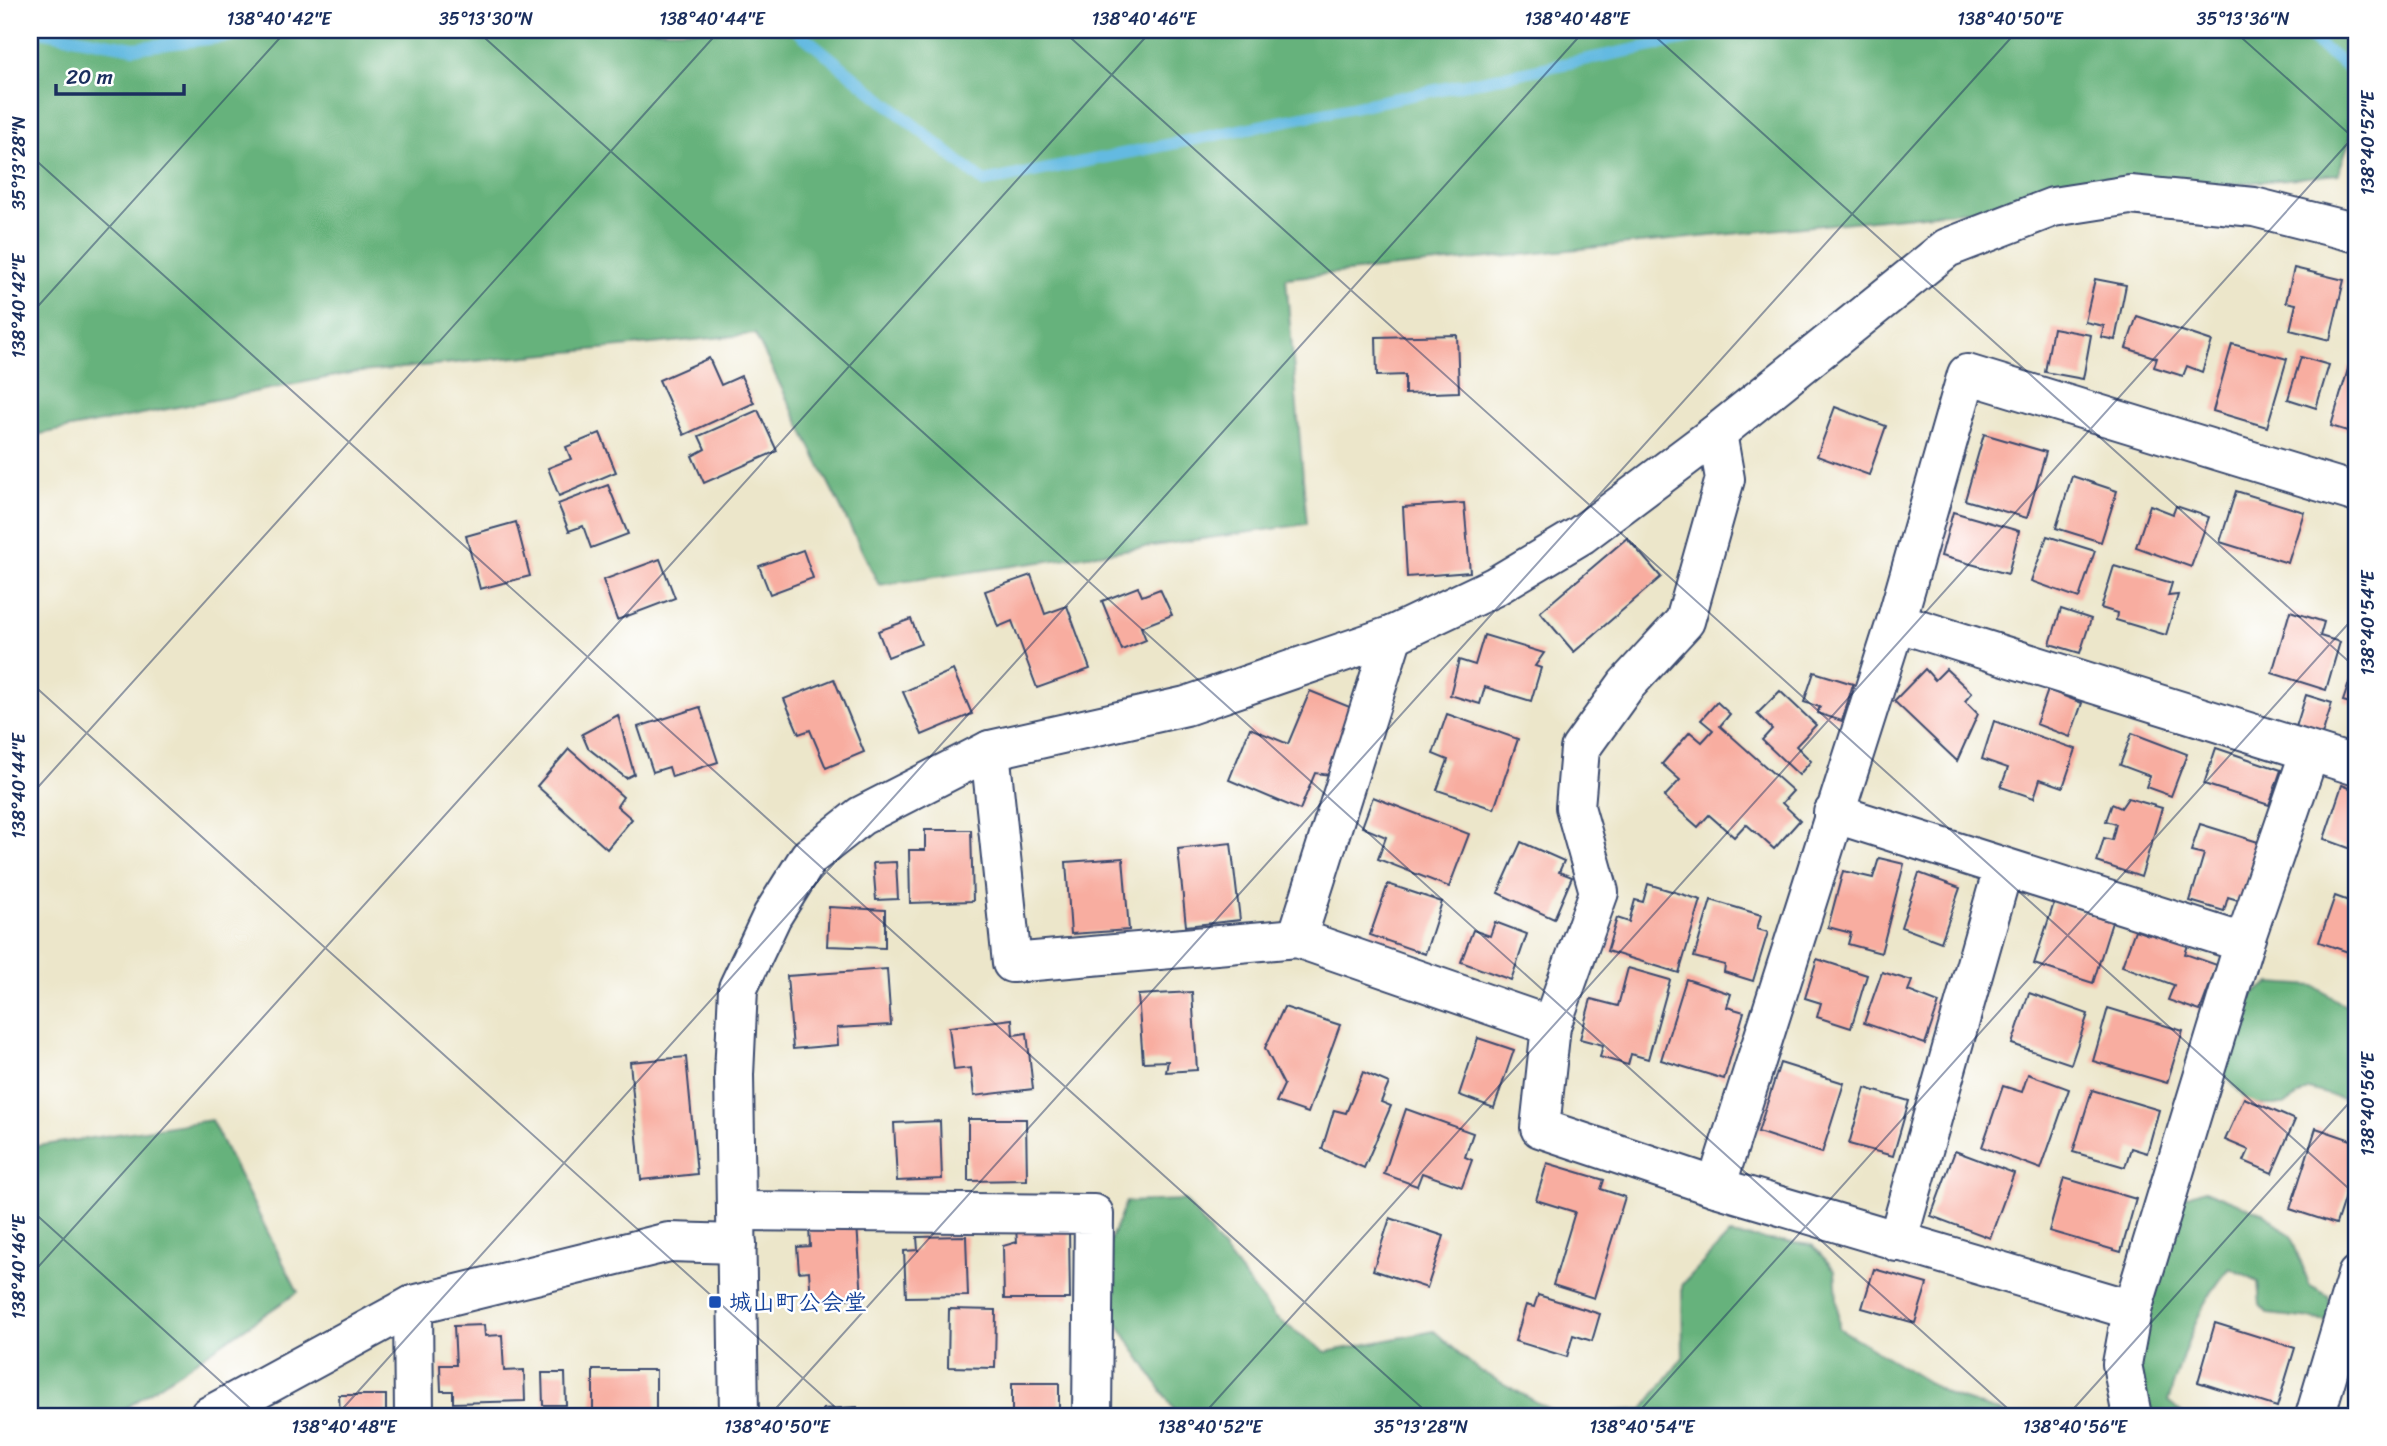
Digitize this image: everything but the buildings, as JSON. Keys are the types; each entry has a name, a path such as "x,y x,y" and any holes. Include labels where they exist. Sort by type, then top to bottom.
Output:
{"street":[{"path":"739,1416 734,1075 738,988 772,916 809,857 862,816 990,750 1186,706 1393,635 1494,587 1581,535 1717,433 1947,248 2053,208 2130,195 2219,202 2356,232"},
{"path":"1716,1187 1896,622 1968,374 2357,493"},
{"path":"1717,433 1725,479 1685,621 1626,685 1580,749 1575,807 1599,892 1551,1026 1540,1128 1716,1187 2132,1310"},
{"path":"1896,622 2309,754 2357,766"},
{"path":"1297,938 1393,635"},
{"path":"990,750 1012,963 1297,938 1551,1026"},
{"path":"2132,1416 2122,1364 2132,1310 2244,943 2309,754"},
{"path":"1833,813 2003,869 2244,943"},
{"path":"1897,1242 2003,869"},
{"path":"209,1416 413,1305 669,1242 736,1228 1094,1214 1092,1416"},
{"path":"2315,1416 2357,1275"},
{"path":"413,1305 414,1416"}],"green space":[{"path":"30,30 2357,30 2357,118 2338,174 1286,278 1307,524 879,585 755,334 351,373 30,436"},
{"path":"2271,983 2314,986 2357,1013 2357,1103 2309,1089 2284,1105 2252,1105 2223,1074 2241,1000"},
{"path":"211,1120 298,1292 114,1416 30,1416 30,1147"},
{"path":"2205,1190 2267,1215 2291,1237 2310,1286 2329,1296 2331,1321 2268,1314 2260,1305 2258,1282 2230,1268 2218,1282 2200,1314 2168,1401 2186,1416 2128,1416 2149,1287 2178,1199"},
{"path":"1185,1200 1276,1318 1326,1352 1434,1331 1477,1369 1560,1415 1643,1409 1683,1357 1682,1285 1729,1235 1812,1245 1835,1270 1839,1328 1949,1395 2012,1416 1178,1416 1092,1284 1126,1202"}],"waterway":[{"path":"33,30 134,48 281,30"},
{"path":"796,30 984,182 1731,30"},
{"path":"2300,30 2357,75"}],"place":[{"name":"城山町公会堂","path":"715,1302"}]}
